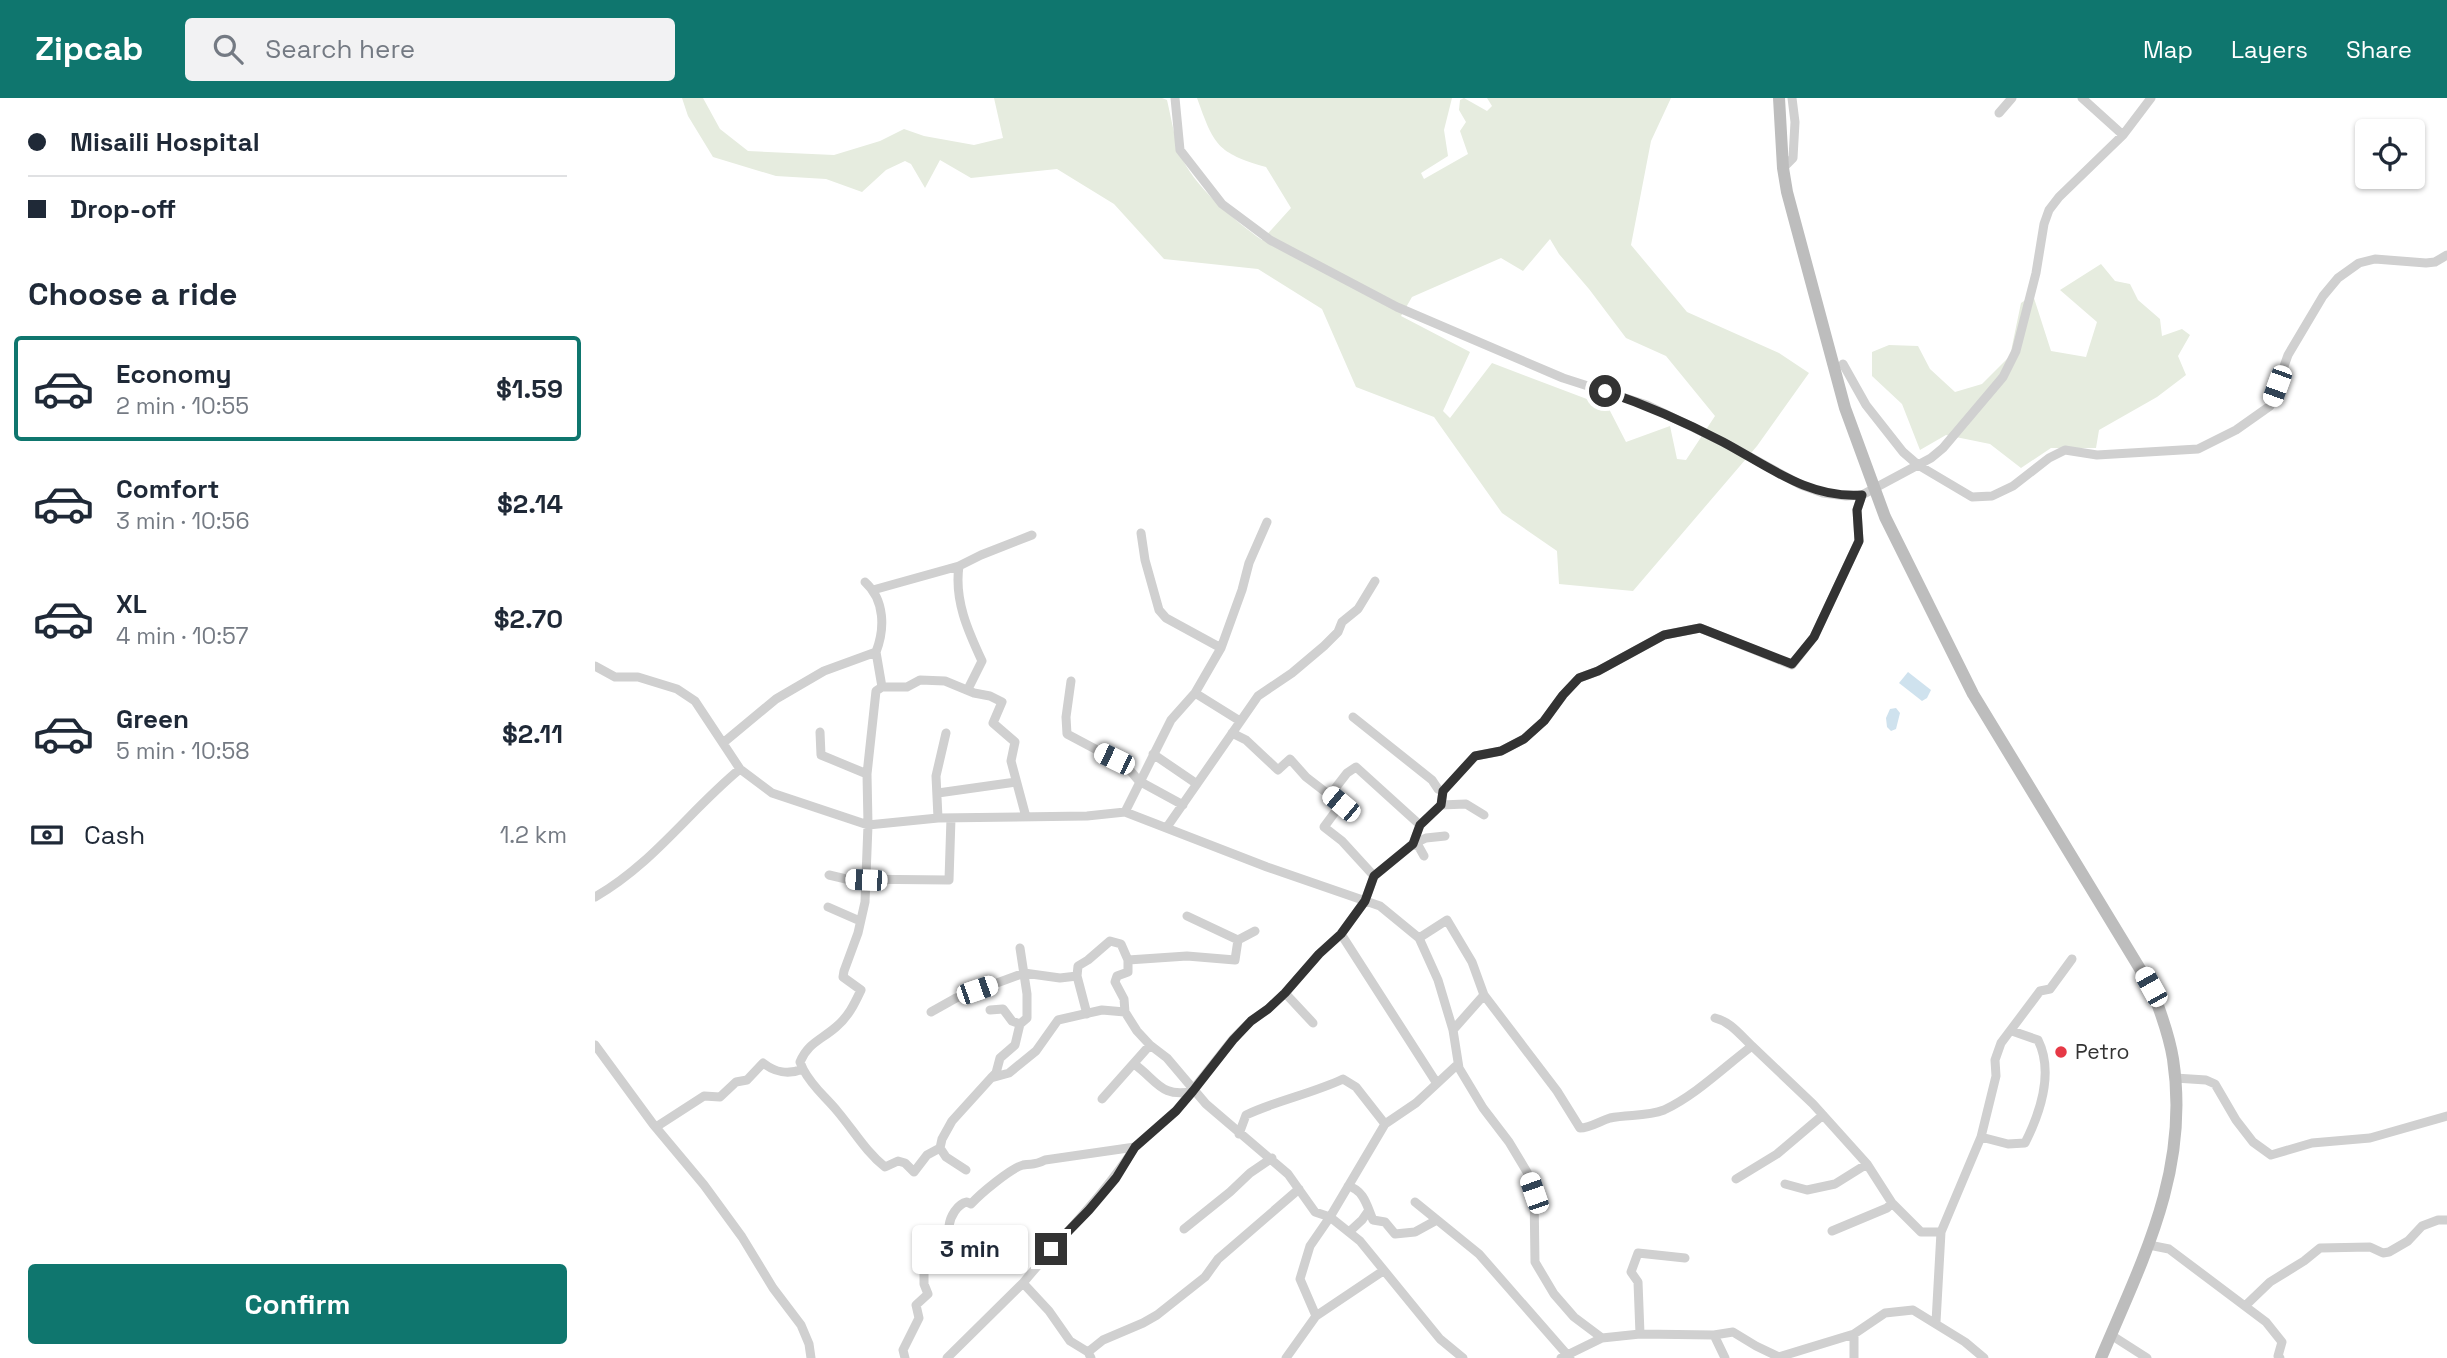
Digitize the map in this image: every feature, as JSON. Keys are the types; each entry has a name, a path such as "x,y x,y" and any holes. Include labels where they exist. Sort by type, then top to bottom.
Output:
{"main road":[{"path":"1779,98 1783,168 1810,283 1841,395 1885,517 1973,694 2151,987 2173,1056 2177,1115 2175,1153 2149,1245 2101,1358"}],"street":[{"path":"1175,98 1180,150 1222,204 1270,240 1397,307 1563,378 1647,405 1723,442 1801,485 1823,493 1846,496 1862,495 1943,448 2003,377 2016,351 2049,210 2123,135 2151,98"},
{"path":"1783,168 1793,158 1795,122 1792,98"},
{"path":"1999,113 2013,98"},
{"path":"2082,98 2123,135"},
{"path":"1843,364 1866,405 1896,444 1918,464 1972,497 1992,496 2013,486 2049,458 2065,450 2097,455 2198,449 2236,430 2270,406 2288,355 2323,296 2347,270 2359,263 2375,259 2426,263 2435,262 2447,255"},
{"path":"1413,844 1420,825 1441,805 1443,791 1475,756 1501,751 1524,739 1544,721 1579,678 1598,671 1664,635 1700,628 1792,664 1814,637 1859,541 1857,510 1862,495"},
{"path":"1125,812 1171,720 1195,693 1221,648 1249,563 1266,522"},
{"path":"1141,533 1148,573 1159,610 1166,618 1221,648"},
{"path":"873,590 959,566 1032,535"},
{"path":"959,566 956,582 962,608 967,628 982,661 968,689"},
{"path":"1167,827 1258,696 1292,673 1330,640 1342,622 1358,609 1375,581"},
{"path":"865,582 873,590 879,605 883,635 876,652 882,687"},
{"path":"723,743 776,699 824,671 876,652"},
{"path":"595,666 615,677 638,677 677,689 695,701 740,769 772,793 868,825 938,818 1087,816 1125,812 1267,867 1380,906 1419,938 1438,980 1453,1030 1458,1063 1483,1108 1509,1142 1527,1172 1534,1193 1535,1262 1554,1294 1574,1317 1602,1338"},
{"path":"940,1148 927,1155 913,1172 905,1163 898,1161 885,1167 865,1149 837,1110 815,1089 800,1062 805,1050 833,1030 848,1015 861,990 843,977 866,902 867,774 876,691 882,687 907,687 920,680 945,681 1002,702 993,723 1015,742 1011,761 1026,817"},
{"path":"1071,681 1066,717 1067,734 1128,768 1139,781 1182,805"},
{"path":"1195,693 1240,721"},
{"path":"1353,717 1443,791"},
{"path":"820,732 821,755 867,774"},
{"path":"938,818 937,769 946,733"},
{"path":"1232,733 1246,740 1278,770 1290,759 1306,776 1341,804 1324,827 1342,841 1374,876"},
{"path":"1153,754 1197,784"},
{"path":"1330,795 1347,773 1356,768 1420,825"},
{"path":"595,897 614,887 642,864 678,831 717,788 740,769"},
{"path":"938,793 1016,782"},
{"path":"1441,805 1466,804 1484,815"},
{"path":"829,875 866,880 949,880 951,818"},
{"path":"947,1358 1023,1283 1116,1178 1135,1147 1176,1111 1233,1040 1285,993 1319,954 1341,934 1365,901 1374,876 1413,844 1426,838 1445,836"},
{"path":"1413,844 1419,847 1424,856"},
{"path":"828,907 860,921"},
{"path":"1187,916 1238,940"},
{"path":"1419,938 1447,920 1472,962 1484,995 1557,1091 1580,1128 1613,1117 1664,1110 1691,1093 1752,1046"},
{"path":"1238,940 1255,931"},
{"path":"1341,934 1436,1082"},
{"path":"1128,960 1187,956 1235,960 1238,940"},
{"path":"1087,1014 1077,976 1078,966 1110,941 1121,944 1128,960 1128,972 1117,976 1115,982 1123,999 1125,1012 1137,1031 1167,1058 1193,1091 1239,1134 1272,1158 1288,1174 1315,1212 1330,1217 1360,1241 1440,1339 1463,1358"},
{"path":"966,1170 946,1157 940,1148 942,1139 952,1121 996,1073 1000,1058 1015,1045 1020,1024 1027,1018 1020,948"},
{"path":"1936,1322 1941,1232 1981,1137 1996,1076 1995,1060 2001,1043 2040,991 2050,989 2072,960"},
{"path":"931,1012 956,998 1024,973 1061,978 1077,976"},
{"path":"1285,993 1313,1023"},
{"path":"1453,1030 1484,995"},
{"path":"990,1010 1003,1009 1012,1021 1020,1024"},
{"path":"991,1078 1009,1073 1036,1051 1058,1020 1102,1010 1125,1012"},
{"path":"1715,1018 1732,1026 1823,1115 1867,1164 1892,1203 1921,1231 1941,1232"},
{"path":"1981,1137 2008,1144 2025,1143 2038,1117 2046,1067 2044,1053 2038,1040 2012,1031"},
{"path":"595,1045 742,1237 773,1288 801,1325 809,1344 811,1358"},
{"path":"1103,1099 1150,1045"},
{"path":"656,1127 704,1096 720,1097 736,1082 747,1080 763,1063 769,1068 789,1073 803,1069"},
{"path":"1316,1316 1300,1279 1310,1246 1385,1124 1416,1102 1458,1063"},
{"path":"1134,1064 1162,1089 1178,1095 1193,1091"},
{"path":"1239,1134 1246,1115 1343,1079 1356,1087 1385,1124"},
{"path":"2175,1079 2206,1080 2215,1084 2236,1120 2253,1142 2271,1154 2312,1143 2370,1138 2447,1116"},
{"path":"1736,1180 1777,1154 1823,1115"},
{"path":"905,1358 902,1350 919,1318 916,1306 927,1294 924,1272 959,1206 967,1202 971,1204 992,1184 1022,1165 1035,1166 1045,1160 1135,1147"},
{"path":"1184,1229 1250,1172 1272,1158"},
{"path":"1785,1184 1807,1190 1835,1184 1867,1164"},
{"path":"1348,1186 1361,1193 1373,1220 1385,1222 1395,1234 1415,1232 1435,1221"},
{"path":"1023,1283 1049,1311 1070,1341 1089,1355 1103,1340 1157,1315 1205,1277 1218,1259 1299,1189"},
{"path":"1415,1202 1435,1221 1479,1254 1567,1357 1602,1338 1640,1334 1714,1335 1733,1332 1779,1357 1854,1334 1885,1313 1913,1310 1936,1322 1984,1358"},
{"path":"1832,1231 1887,1208 1892,1203"},
{"path":"1349,1232 1369,1210"},
{"path":"2245,1306 2270,1282 2320,1248 2370,1247 2383,1253 2389,1252 2408,1241 2421,1226 2447,1220"},
{"path":"2149,1245 2169,1249 2274,1330 2282,1342 2278,1357"},
{"path":"1640,1334 1638,1282 1631,1272 1638,1253 1685,1258"},
{"path":"1286,1358 1316,1316 1383,1271"},
{"path":"1854,1334 1854,1358"},
{"path":"1714,1335 1725,1358"},
{"path":"2111,1335 2147,1358"}],"shaded area":[{"path":"682,98 703,98 720,129 748,151 834,155 880,141 904,129 924,136 974,145 1003,138 994,98 1162,98 1167,100 1180,153 1194,177 1228,213 1262,240 1291,208 1266,167 1237,157 1219,145 1208,127 1197,98 1452,98 1444,130 1448,156 1421,173 1424,179 1468,154 1460,131 1466,122 1459,110 1460,100 1464,98 1487,111 1492,106 1487,98 1671,98 1651,141 1631,245 1687,312 1779,353 1809,373 1757,446 1633,591 1559,584 1557,551 1502,513 1434,417 1356,387 1322,309 1258,269 1164,259 1114,204 1057,169 971,178 940,160 925,188 911,164 905,161 886,170 862,192 826,179 776,176 713,157 688,116","holes":["1550,239 1626,338 1666,356 1715,416 1686,460 1677,459 1670,426 1626,442 1608,407 1492,363 1450,418 1443,411 1470,352 1401,316 1412,297 1501,258 1523,271"]},
{"path":"2101,264 2115,281 2130,284 2138,300 2160,319 2162,336 2182,329 2190,335 2178,356 2186,375 2157,397 2099,430 2096,448 2051,448 2021,468 1990,444 1946,435 1920,450 1902,404 1872,376 1872,352 1889,345 1918,346 1930,369 1955,392 1982,384 2010,356 2021,303 2033,295 2051,351 2086,357 2097,322 2060,290"}],"water":[{"path":"1908,672 1931,690 1922,701 1899,683"},
{"path":"1896,708 1900,713 1896,729 1891,731 1887,727 1886,718 1890,709"}],"place":[{"name":"Petro","path":"2061,1052"}],"route":[{"path":"1051,1249 1116,1178 1135,1147 1176,1111 1233,1040 1285,993 1319,954 1341,934 1365,901 1374,876 1413,844 1420,825 1441,805 1443,791 1475,756 1501,751 1524,739 1544,721 1579,678 1628,656 1664,635 1700,628 1792,664 1814,637 1859,541 1857,510 1862,495 1823,493 1801,485 1723,442 1647,405 1605,391"}]}
